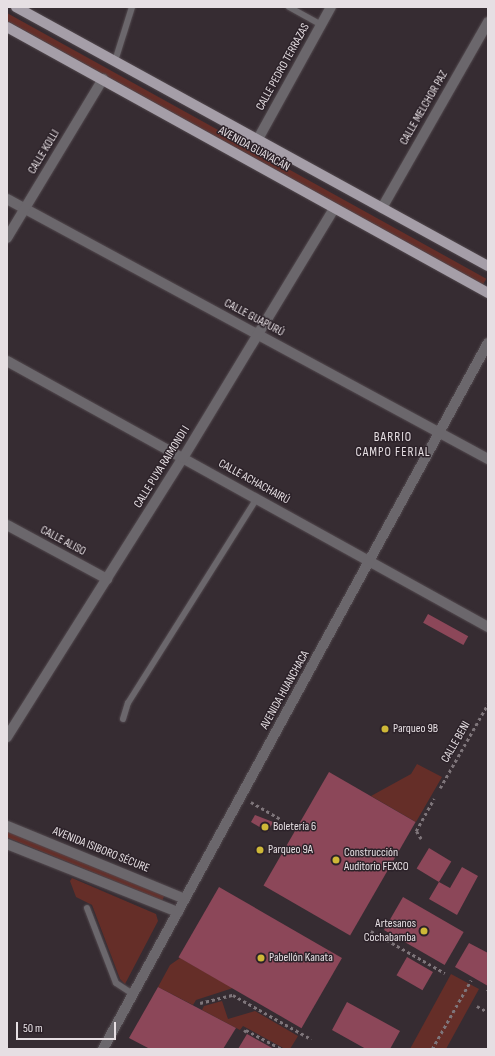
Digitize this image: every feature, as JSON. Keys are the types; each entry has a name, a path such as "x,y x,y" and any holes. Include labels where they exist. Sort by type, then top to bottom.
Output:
{"main road":[{"name":"AVENIDA GUAYACÁN","path":"16,7 488,266"},
{"name":"AVENIDA GUAYACÁN","path":"7,27 488,293"}],"street":[{"name":"CALLE PEDRO TERRAZAS","path":"258,139 331,7"},
{"name":"CALLE MELCHOR PAZ","path":"382,208 488,22"},
{"name":"CALLE KOLLI","path":"7,238 103,79"},
{"name":"CALLE GUAPURÚ","path":"7,199 488,459"},
{"name":"CALLE PUYA RAIMONDI I","path":"7,737 183,458 334,209"},
{"name":"AVENIDA HUANCHACA","path":"103,1049 370,562 488,343"},
{"name":"CALLE ACHACHAIRÚ","path":"7,361 488,627"},
{"name":"CALLE ALISO","path":"7,525 107,579"},
{"name":"AVENIDA ISIBORO SÉCURE","path":"7,826 186,899"},
{"path":"7,844 178,912"}],"lane":[{"path":"115,61 132,7"},
{"path":"289,7 322,25"},
{"path":"123,719 128,703 257,498"},
{"path":"86,908 116,982 133,994"}],"path":[{"name":"CALLE BENI","path":"440,788 488,704"},
{"path":"241,797 280,819"},
{"path":"421,839 416,831 434,799"},
{"path":"371,931 445,973"},
{"path":"432,1049 471,980"},
{"path":"200,1003 232,994 311,1039"},
{"path":"477,1006 488,1012"},
{"path":"244,1032 246,1030 281,1049"}],"shaded area":[{"path":"7,13 486,279 483,285 7,21"},
{"path":"417,764 442,777 416,822 371,796 411,774"},
{"path":"7,831 165,895 162,900 7,837"},
{"path":"72,878 156,914 158,921 125,984 120,979 92,905 76,897 70,881"},
{"path":"180,958 233,988 196,1000 193,1005 158,987 170,965"},
{"path":"451,974 479,989 446,1049 410,1049"},
{"path":"222,1001 228,1019 255,1011 298,1036 290,1049 285,1049 243,1026 240,1030 202,1010 204,1006"}],"building":[{"path":"428,614 468,636 463,645 423,623"},
{"name":"Construcción Auditorio FEXCO","path":"329,772 416,822 350,935 264,885"},
{"name":"Boletería 6","path":"255,815 273,822 268,832 251,822"},
{"path":"429,848 451,861 439,882 417,869"},
{"path":"462,867 478,876 457,915 429,899 439,882 450,888"},
{"name":"Pabellón Kanata","path":"219,887 342,958 301,1028 178,957"},
{"name":"Artesanos Cochabamba","path":"403,897 464,932 445,965 384,930"},
{"path":"469,943 488,953 488,986 455,967"},
{"path":"407,957 433,972 422,990 396,975"},
{"path":"158,987 236,1028 223,1049 150,1049 129,1038"},
{"path":"347,1002 400,1031 390,1049 366,1049 332,1030"},
{"path":"247,1034 274,1049 238,1049"}],"place":[{"name":"Parqueo 9B","path":"385,729"},
{"name":"Boletería 6","path":"265,827"},
{"name":"Parqueo 9A","path":"260,850"},
{"name":"Construcción Auditorio FEXCO","path":"336,860"},
{"name":"Artesanos Cochabamba","path":"424,931"},
{"name":"Pabellón Kanata","path":"261,958"}],"district":[{"name":"BARRIO CAMPO FERIAL","path":"393,446"}]}
